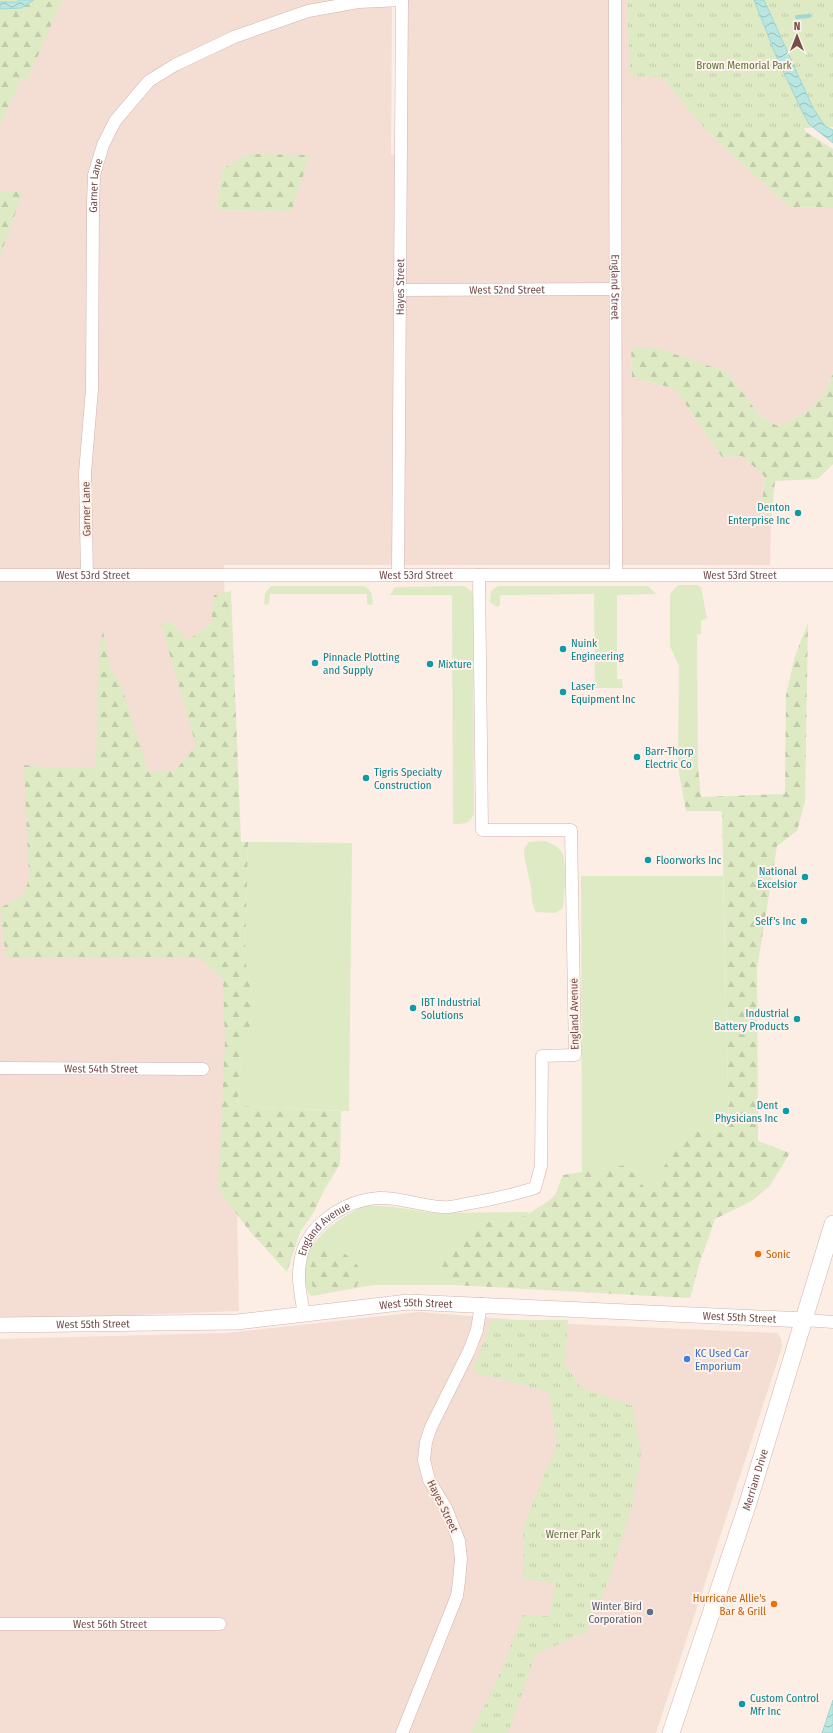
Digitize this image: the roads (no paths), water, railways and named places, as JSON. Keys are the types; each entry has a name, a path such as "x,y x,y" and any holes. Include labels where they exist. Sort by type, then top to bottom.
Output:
{"main road":[{"name":"Merriam Drive","path":"671,1733 744,1513 833,1224"}],"street":[{"name":"Hayes Street","path":"398,575 402,0"},
{"name":"Garner Lane","path":"87,574 85,473 92,390 94,175 103,146 115,121 149,81 175,65 234,37 308,11 358,2 402,0"},
{"name":"England Street","path":"615,0 616,574"},
{"name":"West 52nd Street","path":"399,290 616,289"},
{"name":"West 53rd Street","path":"0,575 833,575"},
{"name":"England Avenue","path":"304,1314 299,1281 300,1261 305,1244 318,1226 337,1212 359,1201 380,1198 444,1208 508,1197 535,1188 541,1166 542,1056 575,1056 571,830 482,830 479,575"},
{"name":"West 54th Street","path":"0,1068 203,1069"},
{"name":"West 55th Street","path":"0,1325 237,1322 408,1302 481,1304 833,1322"},
{"name":"Hayes Street","path":"402,1733 457,1596 460,1567 459,1541 454,1524 429,1480 424,1460 426,1442 431,1427 474,1337 479,1321 481,1304"},
{"name":"West 56th Street","path":"0,1624 220,1624"}],"water":[{"path":"20,0 34,0 21,8 0,9 0,2 16,2"},
{"path":"754,0 764,0 813,108 825,126 833,130 833,143 809,124 777,58"},
{"path":"833,1700 833,1733 822,1733"}],"waterway":[{"path":"797,17 809,16"}],"place":[{"name":"Denton Enterprise Inc","path":"798,513"},
{"name":"Nuink Engineering","path":"563,649"},
{"name":"Pinnacle Plotting and Supply","path":"315,663"},
{"name":"Mixture","path":"430,664"},
{"name":"Laser Equipment Inc","path":"563,692"},
{"name":"Barr-Thorp Electric Co","path":"637,757"},
{"name":"Tigris Specialty Construction","path":"366,778"},
{"name":"Floorworks Inc","path":"648,860"},
{"name":"National Excelsior","path":"805,877"},
{"name":"Self's Inc","path":"804,921"},
{"name":"IBT Industrial Solutions","path":"413,1008"},
{"name":"Industrial Battery Products","path":"797,1019"},
{"name":"Dent Physicians Inc","path":"786,1111"},
{"name":"Sonic","path":"758,1254"},
{"name":"KC Used Car Emporium","path":"687,1359"},
{"name":"Hurricane Allie's Bar & Grill","path":"774,1604"},
{"name":"Winter Bird Corporation","path":"650,1612"},
{"name":"Custom Control Mfr Inc","path":"742,1704"}],"park label":[{"name":"Brown Memorial Park","path":"744,65"},
{"name":"Werner Park","path":"573,1534"}]}
